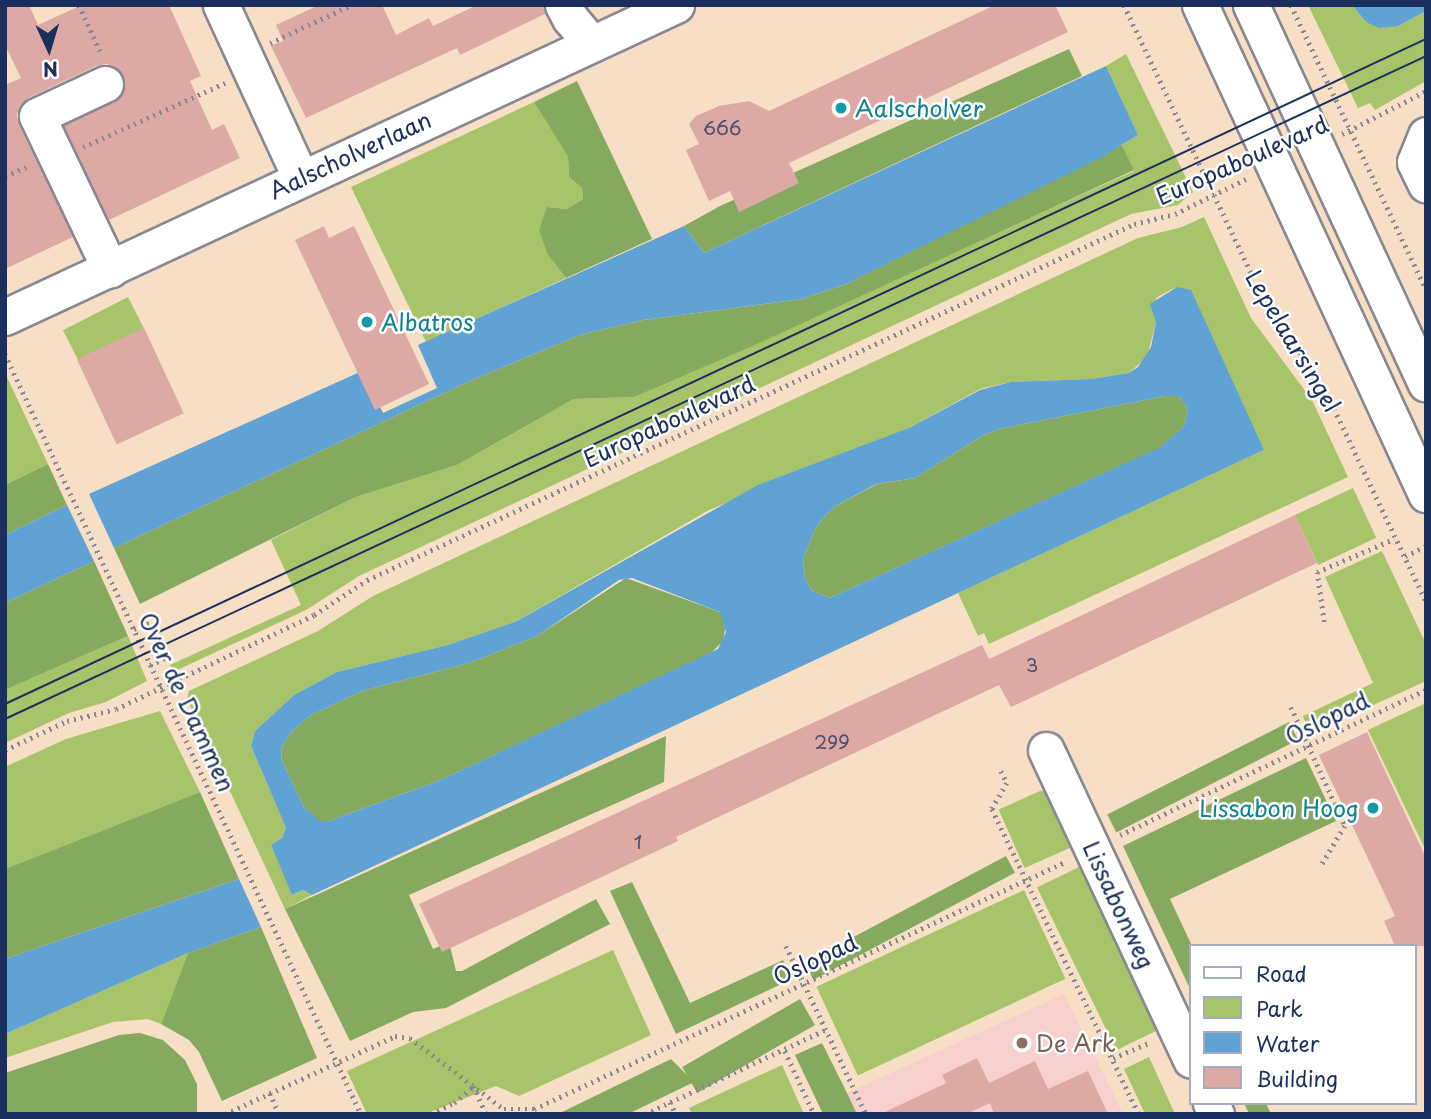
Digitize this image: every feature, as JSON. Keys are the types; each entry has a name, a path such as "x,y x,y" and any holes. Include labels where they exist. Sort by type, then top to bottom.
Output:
{"street":[{"path":"221,5 235,69 300,177"},
{"path":"563,5 591,43"},
{"name":"Aalscholverlaan","path":"5,317 300,177 676,5"},
{"name":"Lepelaarsingel","path":"1200,5 1422,480"},
{"path":"1251,5 1426,384"},
{"path":"105,84 37,116 110,269"},
{"path":"1426,135 1415,162 1426,185"},
{"name":"Lissabonweg","path":"1046,750 1184,1046"}],"path":[{"path":"79,5 108,69 105,84"},
{"path":"57,158 235,69 351,5"},
{"name":"Lepelaarsingel","path":"1124,5 1270,313 1320,377 1394,539 1426,601"},
{"path":"1291,5 1426,289"},
{"name":"Europaboulevard","path":"1317,147 1426,92"},
{"name":"Europaboulevard","path":"5,750 67,720 116,709 314,615 367,580 1134,224 1175,214 1275,167"},
{"name":"Over de Dammen","path":"5,354 361,1114"},
{"path":"1324,622 1317,572 1394,539"},
{"path":"1405,556 1426,546"},
{"path":"134,629 149,623"},
{"path":"150,665 166,658"},
{"name":"Oslopad","path":"225,1114 395,1036 410,1038 504,1109 535,1112 1426,690"},
{"path":"1292,707 1345,826 1321,866"},
{"path":"1001,771 1007,783 992,809 1139,1114"},
{"path":"786,946 866,1114"},
{"path":"645,1114 827,1029"},
{"path":"1113,1058 1184,1046"},
{"path":"785,1052 814,1114"},
{"path":"431,1114 454,1103 474,1086 486,1114"},
{"path":"270,1093 279,1114"},
{"path":"670,1102 676,1114"}],"shaded area":[{"name":"De Ark","path":"1064,994 1123,1114 857,1114 847,1093"}],"green space":[{"path":"1308,5 1352,5 1366,22 1398,26 1426,11 1426,81 1375,110 1370,103 1358,108"},
{"path":"1069,49 1082,76 704,253 684,226 720,206"},
{"path":"1126,54 1193,192 1178,205 1131,214 359,576 306,610 173,672 170,665 301,605 271,540 356,497 457,465 574,399 634,397 1134,171 1122,145 1138,135 1106,66"},
{"path":"577,81 652,239 566,278 548,255 539,230 547,207 567,209 583,199 582,188 569,177 568,157 534,102"},
{"path":"534,102 568,157 569,177 582,188 583,199 567,209 547,207 548,255 566,278 426,342 351,187"},
{"path":"1122,145 1134,170 755,345 634,397 574,399 457,465 356,497 140,604 114,548 472,380 580,335 643,320 801,299 846,284"},
{"path":"1204,217 1251,318 1312,400 1348,477 989,644 984,633 978,636 958,593 1264,450 1177,287 1156,298 1156,322 1147,357 1129,373 1091,379 1011,382 980,389 909,428 709,510 517,621 448,645 337,672 294,695 255,731 251,746 286,828 282,838 271,845 293,895 303,890 312,895 285,909 187,699 189,691 318,631 373,596 1138,238 1182,227"},
{"path":"128,297 144,328 79,361 63,330"},
{"path":"5,373 48,464 5,485"},
{"path":"1165,396 1179,396 1188,409 1184,426 1162,447 830,598 812,591 805,578 803,560 814,531 823,518 834,507 877,484 915,478 982,436 999,429"},
{"path":"48,464 67,505 5,535 5,485"},
{"path":"1353,488 1376,538 1318,565 1295,515"},
{"path":"1382,551 1426,644 1426,681 1310,734 1303,716 1373,683 1325,577"},
{"path":"94,561 128,636 5,690 5,603"},
{"path":"626,578 720,612 726,624 723,641 711,653 441,780 329,821 320,822 304,807 282,761 281,748 292,731 311,715 362,691 469,663 537,636"},
{"path":"128,636 147,681 106,702 69,713 5,743 5,690"},
{"path":"1426,703 1426,851 1368,730"},
{"path":"160,711 200,792 5,869 5,767 66,739"},
{"path":"1289,722 1298,740 1116,832 1107,815"},
{"path":"666,736 664,782 409,895 433,949 449,942 456,971 462,971 596,899 610,924 446,1008 413,1012 350,1041 285,909"},
{"path":"1306,758 1336,821 1170,899 1191,944 1190,989 1123,846"},
{"path":"1047,788 1073,846 1025,868 999,810"},
{"path":"200,792 239,879 5,959 5,869"},
{"path":"1006,856 1015,873 814,980 805,963"},
{"path":"1081,866 1160,1029 1116,1050 1037,887"},
{"path":"632,882 690,1003 783,960 792,979 676,1034 610,891"},
{"path":"1024,890 1065,979 858,1076 816,987"},
{"path":"261,927 317,1058 222,1101 199,1052 189,1040 161,1024 188,953"},
{"path":"613,950 651,1035 519,1096 496,1086 425,1114 367,1114 347,1071"},
{"path":"188,953 161,1024 148,1019 113,1022 5,1058 5,1034"},
{"path":"800,999 815,1025 697,1093 682,1067"},
{"path":"140,1033 163,1040 185,1060 197,1084 197,1112 5,1114 5,1073 119,1035"},
{"path":"822,1043 857,1114 823,1114 795,1055"},
{"path":"1149,1057 1175,1114 1145,1114 1124,1069"},
{"path":"671,1059 694,1082 628,1114 558,1114"},
{"path":"782,1065 804,1114 692,1114 689,1108"},
{"path":"1245,1105 1267,1105 1271,1114 1249,1114"}],"water":[{"path":"1352,5 1426,5 1426,11 1398,26 1379,28 1366,22"},
{"path":"1106,66 1138,135 1100,158 846,284 801,299 643,320 580,335 472,380 114,548 89,494 362,371 383,413 437,388 418,345 684,226 704,253"},
{"path":"1177,287 1191,290 1264,450 312,895 303,890 292,895 271,845 282,838 286,828 251,746 255,731 294,695 337,672 448,645 517,621 758,485 909,428 980,390 1011,382 1091,379 1129,373 1138,367 1151,347 1156,322 1150,304","holes":["1165,396 1179,396 1188,409 1184,426 1161,447 830,598 812,591 805,578 803,560 814,531 823,518 834,507 876,484 915,478 982,436 999,429","632,578 720,612 726,632 718,649 441,780 329,821 320,821 304,807 282,761 281,748 292,731 311,715 362,691 469,663 537,636 619,580"]},
{"path":"67,505 94,561 5,603 5,535"},
{"path":"239,879 261,927 188,953 5,1034 5,959"}],"building":[{"path":"5,5 29,5 38,25 82,5 169,5 201,76 190,81 212,130 224,124 240,158 109,220 64,126 114,102 122,95 125,85 117,68 107,64 96,66 28,98 20,105 17,115 19,125 73,237 5,269 5,85 21,78 5,45"},
{"path":"319,5 382,5 396,35 429,18 433,26 477,5 543,5 545,14 460,55 457,48 306,118 271,46 283,41 276,25"},
{"name":"Aalscholver","path":"995,5 1055,5 1068,32 789,163 799,183 739,212 730,191 709,201 686,150 699,144 689,124 696,116 719,106 749,101 769,111"},
{"name":"Albatros","path":"324,226 329,238 354,226 429,384 375,410 295,240"},
{"path":"144,328 184,413 117,444 77,359"},
{"path":"1295,515 1317,563 1011,707 999,685 676,837 678,841 442,952 419,904 982,645 989,659"},
{"name":"Lissabon Hoog","path":"1367,732 1426,858 1426,946 1394,944 1384,921 1395,916 1319,755"},
{"path":"977,1058 989,1083 1035,1061 1048,1089 1088,1071 1108,1114 994,1114 990,1103 966,1114 881,1114 946,1083 942,1075"}],"tram line":[{"path":"5,704 1426,39"},
{"path":"5,719 1426,56"}],"place":[{"name":"Aalscholver","path":"841,108"},
{"name":"Albatros","path":"367,322"},
{"name":"Lissabon Hoog","path":"1373,808"},
{"name":"De Ark","path":"1022,1043"}]}
